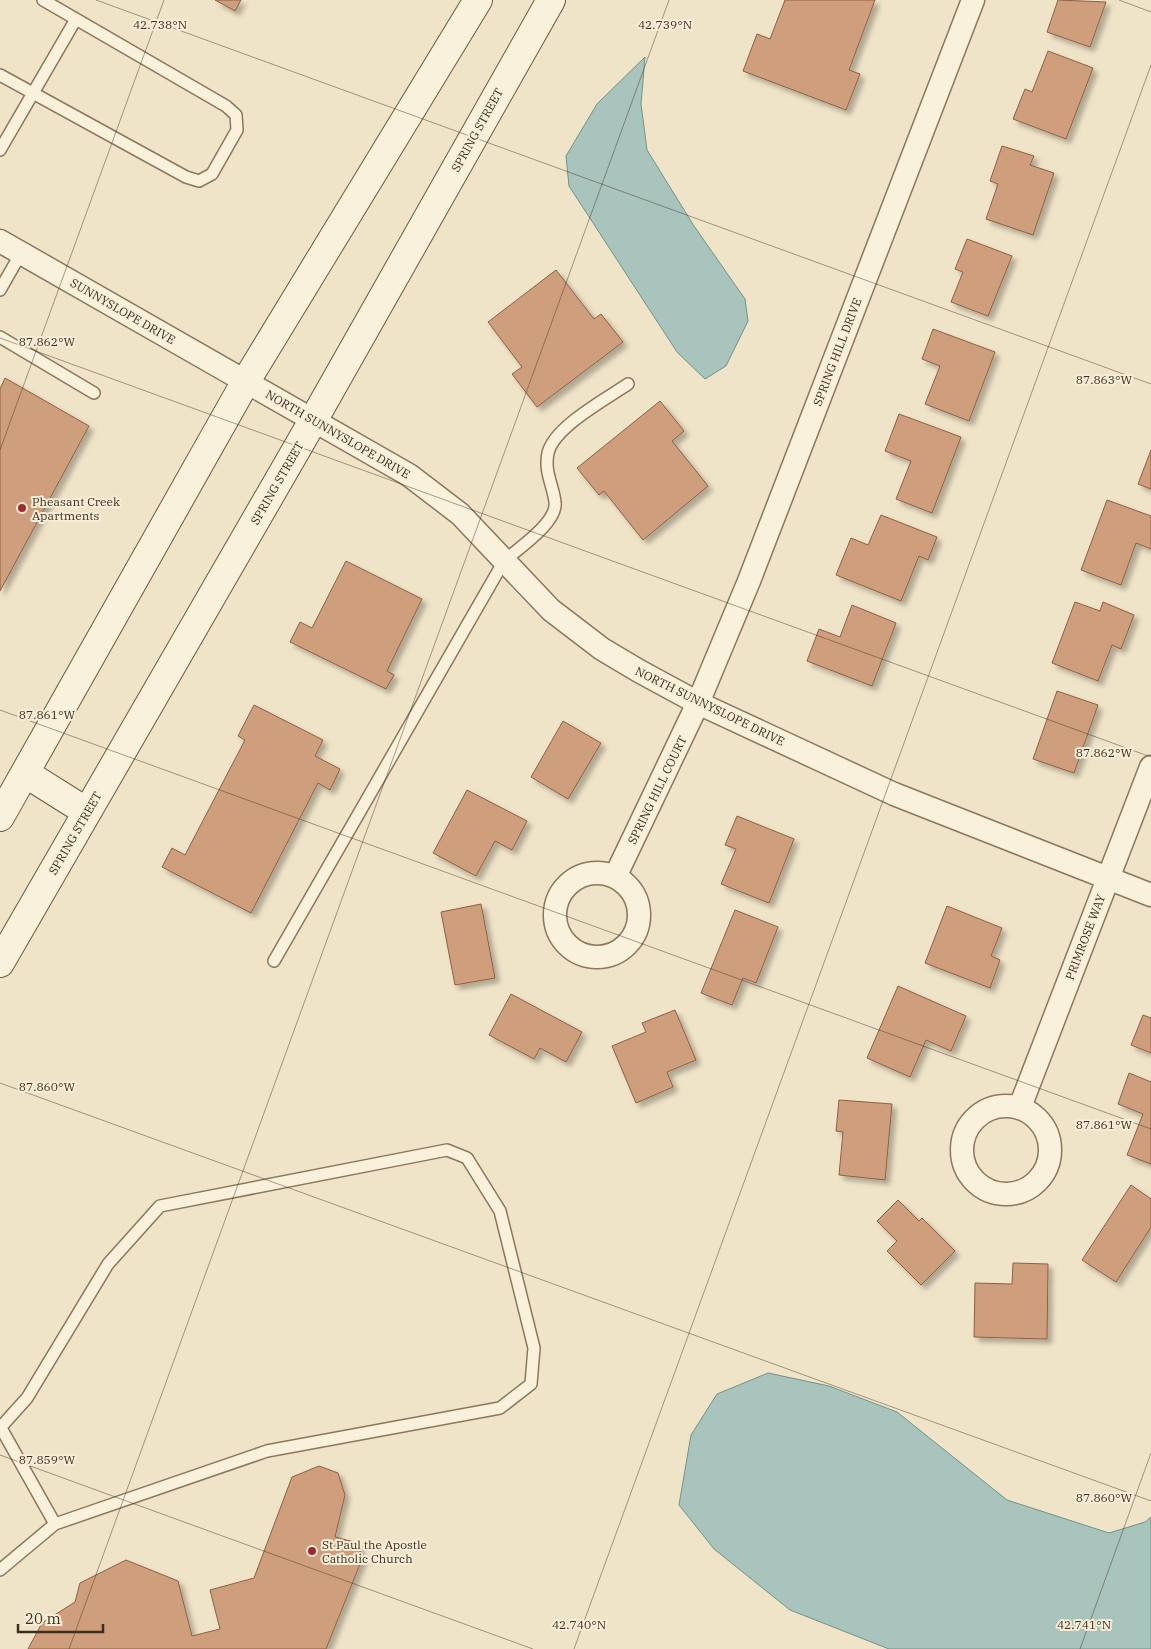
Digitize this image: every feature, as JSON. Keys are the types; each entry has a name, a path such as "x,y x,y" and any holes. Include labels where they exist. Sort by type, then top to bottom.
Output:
{"main road":[{"path":"0,817 246,381 478,0"},
{"name":"SPRING STREET","path":"0,963 314,419 551,0"},
{"path":"25,772 87,812"}],"street":[{"name":"SPRING HILL DRIVE","path":"698,703 749,581 973,0"},
{"name":"SUNNYSLOPE DRIVE","path":"0,241 246,381"},
{"name":"NORTH SUNNYSLOPE DRIVE","path":"246,381 410,475 460,514 551,610 602,649 698,703 894,794 1151,895"},
{"name":"SPRING HILL COURT","path":"615,876 698,703"},
{"name":"PRIMROSE WAY","path":"1020,1107 1151,767"}],"lane":[{"path":"0,75 186,177 199,181 212,174 233,138 237,130 236,115 226,106 43,0"},
{"path":"0,150 76,19"},
{"path":"0,290 21,253"},
{"path":"0,338 94,393"},
{"path":"274,961 504,561 552,519 556,503 548,478 548,452 564,428 628,384"},
{"path":"0,1570 55,1524 267,1451 500,1408 531,1384 534,1348 500,1212 467,1158 446,1150 160,1206 108,1264 27,1398 0,1428 55,1524"}],"water":[{"path":"645,57 641,104 647,150 694,226 745,299 748,321 726,366 705,379 677,352 569,186 566,156 597,104"},
{"path":"768,1373 829,1386 897,1412 1007,1500 1109,1533 1145,1522 1151,1517 1151,1649 889,1649 790,1610 714,1549 679,1505 691,1435 717,1394"}],"building":[{"path":"215,0 241,0 235,11"},
{"path":"785,0 875,0 849,70 860,74 846,110 743,71 757,34 770,39"},
{"path":"1058,0 1106,2 1090,47 1047,32"},
{"path":"1048,51 1093,68 1066,139 1013,119 1025,89 1032,92"},
{"path":"1002,146 1034,156 1030,165 1054,173 1033,235 986,219 998,184 990,181"},
{"path":"967,239 1012,256 988,316 951,302 963,272 955,269"},
{"path":"556,270 594,319 601,314 623,342 537,407 512,374 522,367 488,322"},
{"path":"933,329 995,352 969,421 925,404 940,366 922,359"},
{"name":"Pheasant Creek Apartments","path":"5,378 89,426 0,591 0,389"},
{"path":"660,401 684,431 672,441 708,486 643,540 604,491 599,495 577,468"},
{"path":"899,414 961,437 932,513 896,499 911,461 885,451"},
{"path":"1151,450 1151,489 1138,484"},
{"path":"1107,500 1151,516 1151,549 1136,543 1121,585 1081,570"},
{"path":"881,515 937,537 928,560 919,556 901,601 836,575 851,538 868,545"},
{"path":"346,561 422,599 387,671 394,675 386,689 290,642 300,622 312,628"},
{"path":"1075,602 1100,611 1103,602 1134,615 1121,649 1112,645 1098,681 1052,663"},
{"path":"852,605 896,623 872,686 807,661 819,629 840,637"},
{"path":"1057,691 1098,705 1074,773 1033,759"},
{"path":"254,705 323,740 315,756 340,769 330,790 318,783 251,913 162,867 172,848 185,855 245,740 238,736"},
{"path":"563,721 601,743 568,799 531,777"},
{"path":"467,790 527,821 512,850 495,841 476,876 433,853"},
{"path":"737,816 794,839 769,903 721,884 736,849 725,845"},
{"path":"481,904 495,978 455,985 441,912"},
{"path":"947,906 1002,928 991,956 1000,960 990,988 925,963"},
{"path":"735,910 778,927 756,983 743,978 732,1005 701,993"},
{"path":"898,986 966,1016 951,1051 926,1040 910,1077 867,1058"},
{"path":"511,994 582,1032 566,1062 540,1048 534,1059 489,1035"},
{"path":"675,1010 696,1060 667,1072 673,1087 636,1103 612,1046 646,1032 642,1023"},
{"path":"1143,1015 1151,1018 1151,1053 1131,1045"},
{"path":"1129,1073 1151,1082 1151,1164 1127,1155 1143,1114 1118,1104"},
{"path":"839,1100 892,1104 885,1180 839,1175 843,1132 836,1131"},
{"path":"1131,1185 1151,1199 1151,1227 1116,1282 1082,1260"},
{"path":"898,1200 919,1221 922,1218 955,1251 921,1285 887,1251 897,1241 877,1221"},
{"path":"1013,1263 1048,1264 1047,1339 974,1337 975,1283 1012,1284"},
{"name":"St Paul the Apostle Catholic Church","path":"319,1466 338,1473 345,1495 335,1537 358,1543 362,1559 326,1649 28,1649 42,1623 75,1602 80,1583 126,1560 178,1581 192,1636 220,1629 210,1590 254,1578 292,1477"}],"place":[{"name":"Pheasant Creek Apartments","path":"22,508"},
{"name":"St Paul the Apostle Catholic Church","path":"312,1551"}]}
